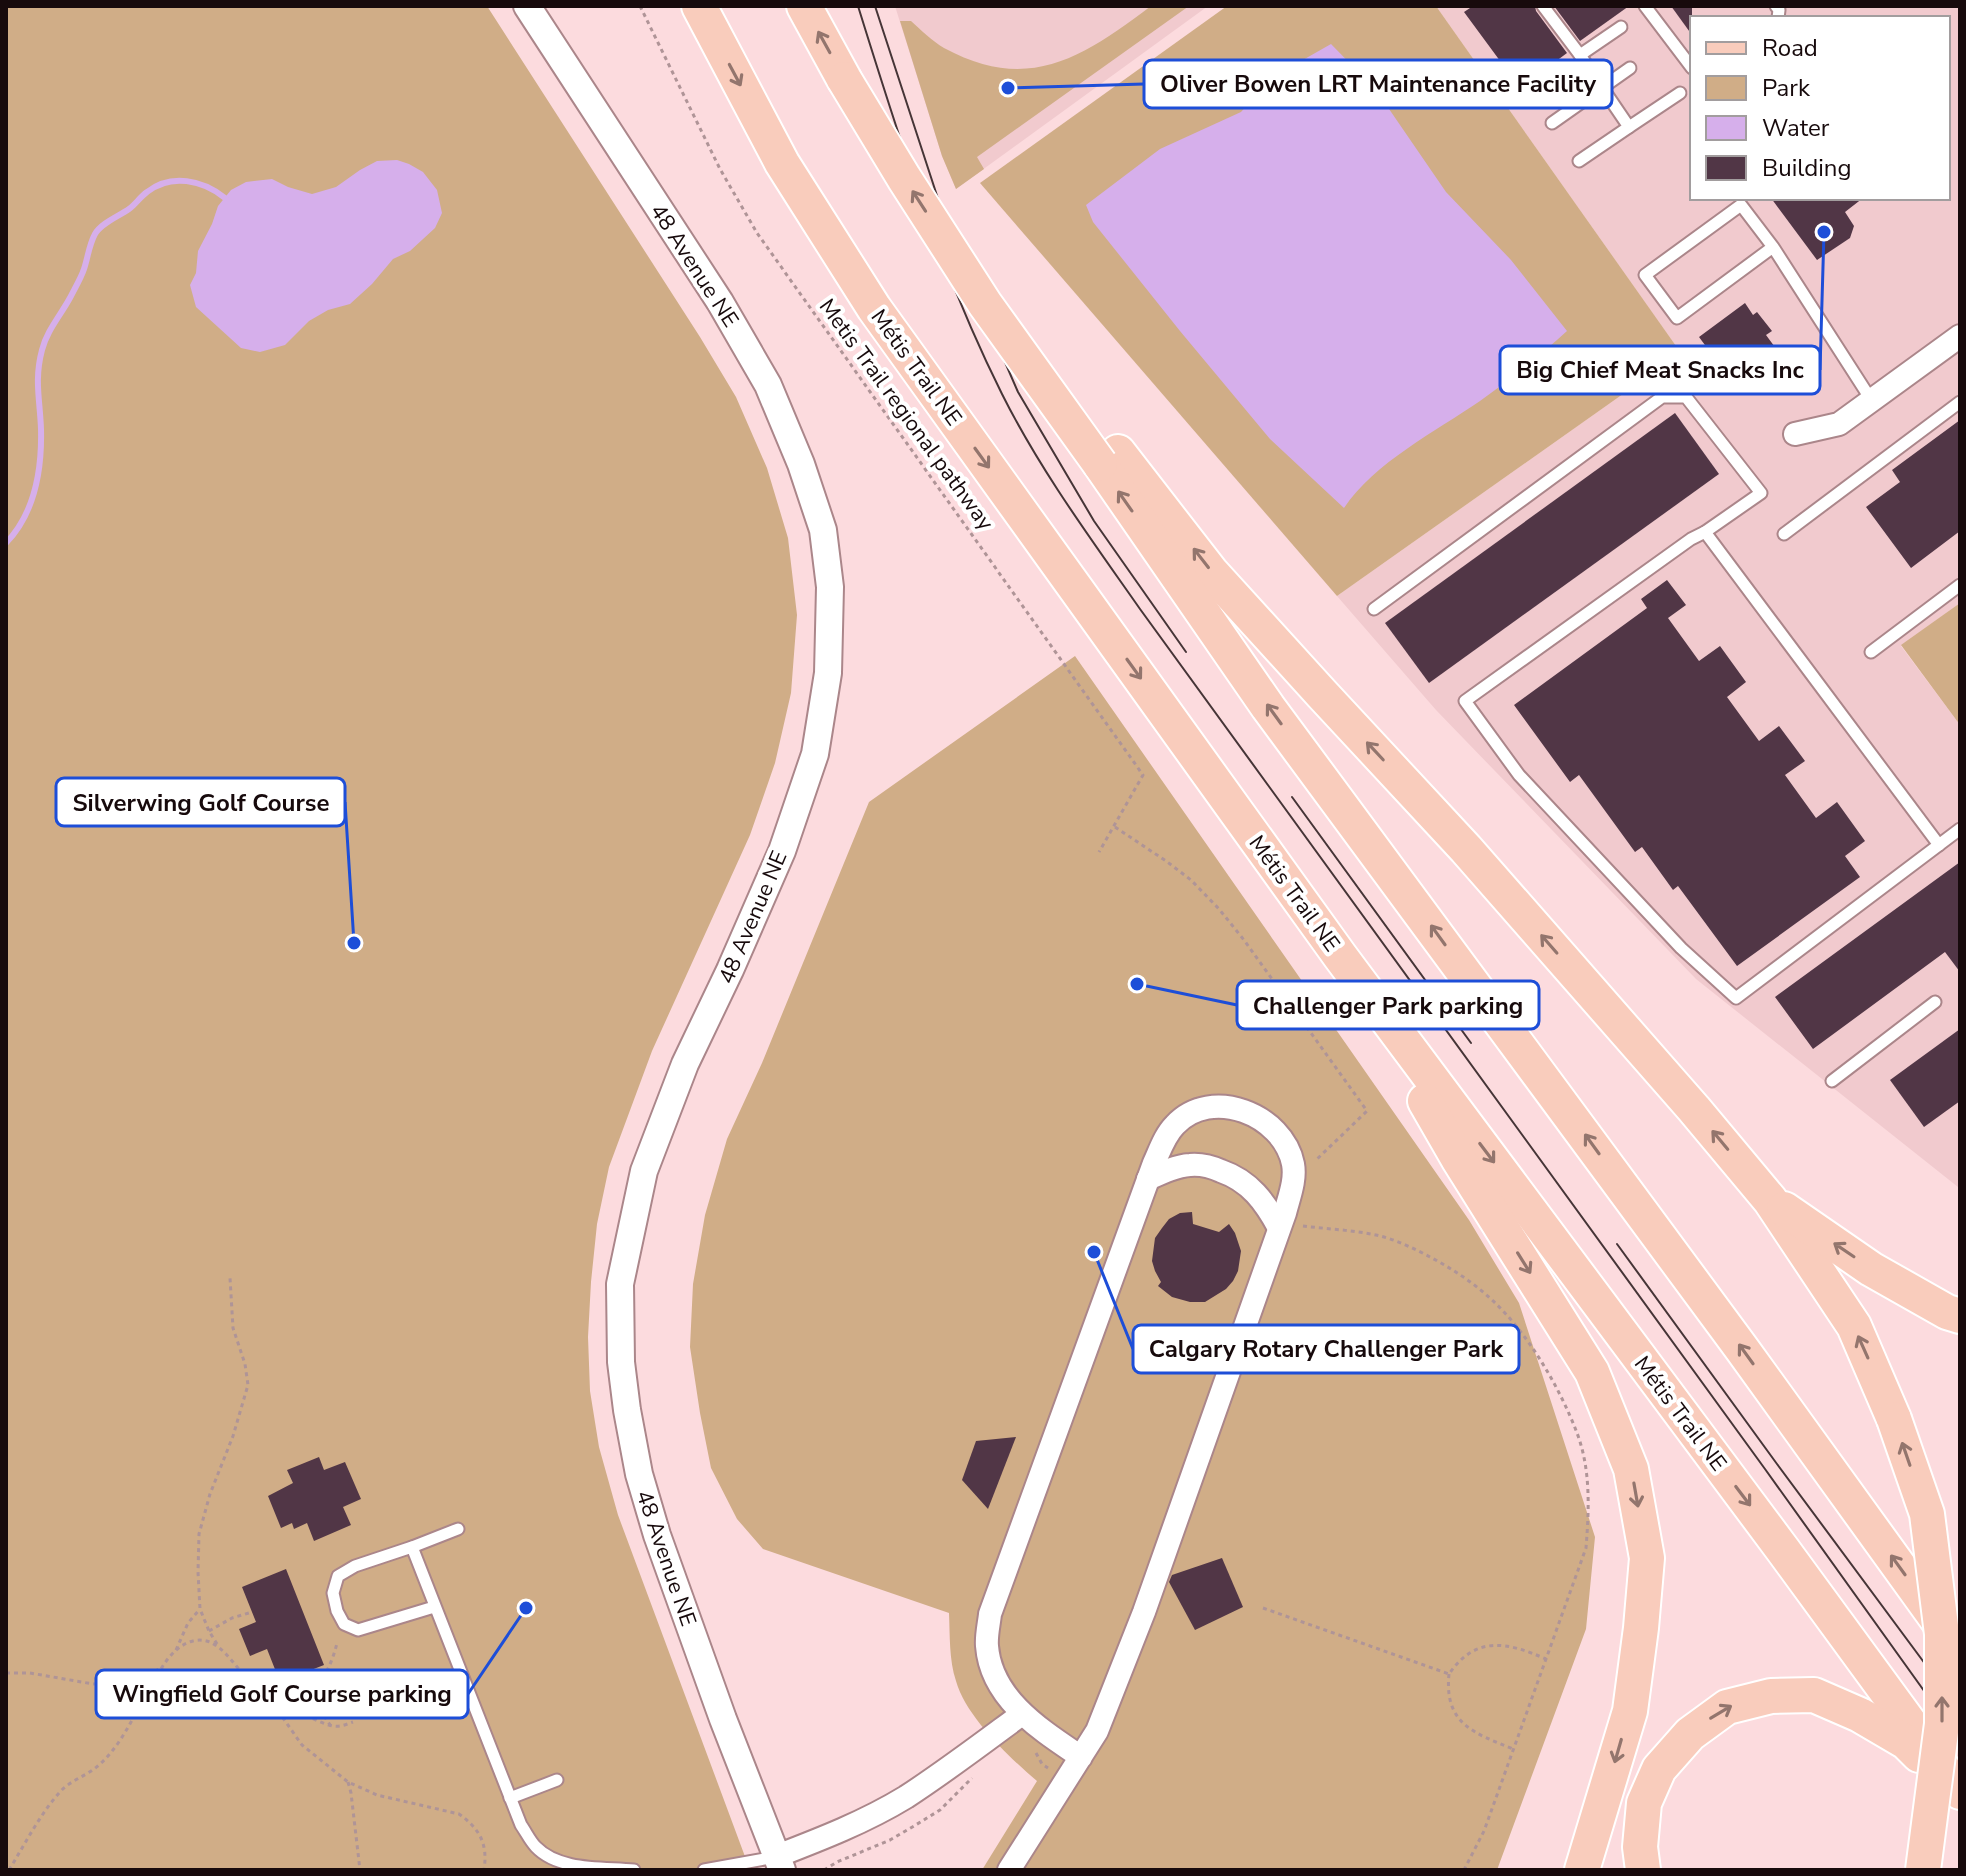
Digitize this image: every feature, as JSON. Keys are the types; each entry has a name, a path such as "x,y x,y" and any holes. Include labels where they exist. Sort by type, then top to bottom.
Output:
{"main road":[{"name":"Métis Trail NE","path":"699,6 782,163 874,308 1340,956 1960,1793"},
{"path":"804,6 904,178 985,304 1109,458 1466,849 1694,1109 1770,1200 1854,1326 1894,1419 1927,1514 1942,1634 1942,1724 1923,1870"},
{"path":"1109,458 1268,707 1742,1349 1960,1651"},
{"path":"1340,956 1459,1160 1592,1372 1631,1469 1647,1558 1641,1628 1630,1711 1582,1870"},
{"path":"1770,1200 1871,1269 1947,1312 1960,1316"},
{"path":"1643,1870 1640,1847 1644,1803 1659,1769 1690,1734 1727,1707 1771,1696 1814,1695 1860,1715 1906,1742 1960,1793"}],"street":[{"name":"48 Avenue NE","path":"527,6 720,302 768,385 801,464 823,530 830,587 828,673 815,754 782,851 685,1064 644,1171 620,1284 621,1362 639,1474 657,1535 723,1719 779,1863"},
{"path":"1795,434 1839,424 1960,336"},
{"path":"1009,1870 1066,1781 1081,1757 1097,1731 1288,1227 1293,1164 1284,1142 1256,1116 1240,1110 1221,1106 1201,1108 1175,1125 1164,1141 990,1614 987,1644 992,1669 1006,1694 1022,1714 1081,1757"},
{"path":"1148,1179 1166,1170 1195,1164 1230,1174 1247,1183 1288,1227"},
{"path":"779,1863 904,1797 1022,1714"}],"lane":[{"path":"1543,6 1629,127"},
{"path":"1645,6 1690,65"},
{"path":"1580,55 1621,27"},
{"path":"1552,123 1630,68"},
{"path":"1579,161 1680,93"},
{"path":"1773,247 1677,318 1645,275 1741,205 1773,247 1872,401"},
{"path":"1374,609 1662,397 1686,397 1761,493 1691,539 1465,701 1519,775 1681,948 1736,998 1960,829"},
{"path":"1784,534 1960,402"},
{"path":"1705,532 1939,845"},
{"path":"1871,652 1960,585"},
{"path":"1832,1081 1935,1002"},
{"path":"434,1607 358,1630 344,1624 333,1593 338,1576 355,1566 458,1529"},
{"path":"412,1547 521,1825 536,1847 556,1861 634,1870"},
{"path":"510,1798 557,1780"},
{"path":"704,1870 779,1863"}],"path":[{"name":"Metis Trail regional pathway","path":"640,6 720,169 757,233 1143,775 1115,827"},
{"path":"1099,852 1115,827 1191,880 1244,940 1367,1111 1312,1164"},
{"path":"1288,1227 1377,1235 1413,1248 1457,1271 1493,1301 1516,1327 1543,1365 1578,1435 1587,1476 1589,1510 1586,1548 1484,1831 1464,1870"},
{"path":"230,1278 233,1328 245,1364 248,1385 199,1534 200,1609 209,1631 234,1665 273,1704 302,1745 348,1782 377,1795 459,1814 478,1831 486,1859 484,1870"},
{"path":"1263,1608 1449,1674"},
{"path":"9,1870 35,1826 61,1791 95,1768 115,1748 176,1650 188,1623 200,1609"},
{"path":"209,1631 232,1618 252,1612"},
{"path":"176,1650 194,1641 208,1641 219,1647"},
{"path":"259,1691 275,1697 307,1692 318,1684 332,1662 337,1643"},
{"path":"1513,1749 1484,1737 1457,1718 1450,1704 1449,1674 1459,1660 1491,1646 1518,1647 1546,1659"},
{"path":"6,1673 30,1673 93,1684 120,1683 144,1677 163,1667"},
{"path":"318,1684 317,1698 331,1726"},
{"path":"283,1719 294,1713 331,1726 339,1727 353,1722"},
{"path":"1034,1749 1042,1764 1066,1781"},
{"path":"824,1870 890,1840 940,1810 979,1771"},
{"path":"348,1782 360,1870"}],"shaded area":[{"path":"895,6 1208,6 956,189 942,156"},
{"path":"1436,6 1960,6 1960,603 1901,646 1960,725 1960,1186 1696,979 1436,710 1337,596 1681,353"}],"green space":[{"path":"6,6 487,6 700,337 736,397 767,468 788,538 797,615 791,693 775,763 750,835 652,1051 609,1167 597,1224 588,1337 590,1391 599,1447 618,1515 750,1870 6,1870"},
{"path":"1151,6 1189,6 977,157 984,169 956,189 942,156 900,21 911,21 944,48 975,61 1003,68 1029,68 1078,54"},
{"path":"1227,6 1436,6 1681,353 1337,596 980,183"},
{"path":"1960,603 1960,725 1901,645"},
{"path":"1075,656 1469,1220 1519,1303 1595,1537 1586,1629 1497,1870 982,1870 1037,1781 990,1736 961,1695 952,1665 949,1613 763,1549 737,1519 711,1468 690,1347 693,1284 705,1215 727,1139 762,1063 869,802"}],"water":[{"path":"1331,44 1376,90 1446,192 1511,260 1567,331 1491,393 1389,462 1357,491 1344,508 1270,439 1093,222 1086,205 1160,149 1241,112 1273,77"},
{"path":"397,160 423,172 437,190 442,213 435,228 410,251 393,259 350,304 328,310 309,321 285,345 260,352 241,348 196,307 190,285 196,273 198,251 218,206 231,190 246,182 272,179 312,194 336,187 377,161"}],"building":[{"path":"1473,6 1535,6 1567,53 1520,88 1464,12"},
{"path":"1554,6 1629,6 1580,41"},
{"path":"1671,6 1692,6 1690,32"},
{"path":"1772,200 1860,200 1845,212 1854,226 1850,238 1817,260"},
{"path":"1745,303 1753,315 1757,312 1772,331 1766,335 1783,358 1739,391 1699,337"},
{"path":"1675,413 1719,474 1429,683 1385,623"},
{"path":"1960,420 1960,531 1911,568 1866,507 1900,482 1892,470"},
{"path":"1667,580 1686,605 1668,618 1699,661 1720,646 1746,682 1727,697 1759,741 1779,726 1805,761 1785,775 1816,818 1837,802 1865,841 1845,856 1860,877 1737,966 1678,886 1673,890 1642,847 1635,852 1579,775 1570,782 1514,705 1647,608 1641,599"},
{"path":"1960,862 1960,972 1945,952 1813,1049 1775,997"},
{"path":"1960,1029 1960,1101 1924,1127 1890,1080"},
{"path":"1192,1212 1193,1224 1219,1232 1229,1224 1241,1251 1233,1281 1205,1302 1172,1297 1158,1286 1161,1282 1152,1261 1155,1238 1169,1219 1180,1213"},
{"path":"1016,1437 988,1509 962,1480 976,1441"},
{"path":"319,1457 324,1470 345,1462 361,1499 343,1507 351,1525 314,1541 307,1523 294,1529 292,1523 281,1528 268,1496 293,1483 287,1470"},
{"path":"1222,1558 1243,1607 1195,1630 1169,1582 1172,1575"},
{"path":"286,1569 324,1665 280,1682 267,1649 250,1656 239,1629 256,1622 242,1587"}],"waterway":[{"path":"6,543 24,518 38,475 41,429 38,381 44,343 81,276 95,234 147,192 166,182 197,183 225,198"}],"tram line":[{"path":"858,6 905,154 959,300 1002,394 1049,477 1140,609 1960,1741"},
{"path":"875,6 943,214 1018,392 1094,521 1186,652"},
{"path":"1292,797 1471,1043"},
{"path":"1617,1244 1960,1711"}],"place":[{"name":"Oliver Bowen LRT Maintenance Facility","path":"1008,88"},
{"name":"Big Chief Meat Snacks Inc","path":"1824,232"},
{"name":"Silverwing Golf Course","path":"354,943"},
{"name":"Challenger Park parking","path":"1137,984"},
{"name":"Calgary Rotary Challenger Park","path":"1094,1252"},
{"name":"Wingfield Golf Course parking","path":"526,1608"}]}
